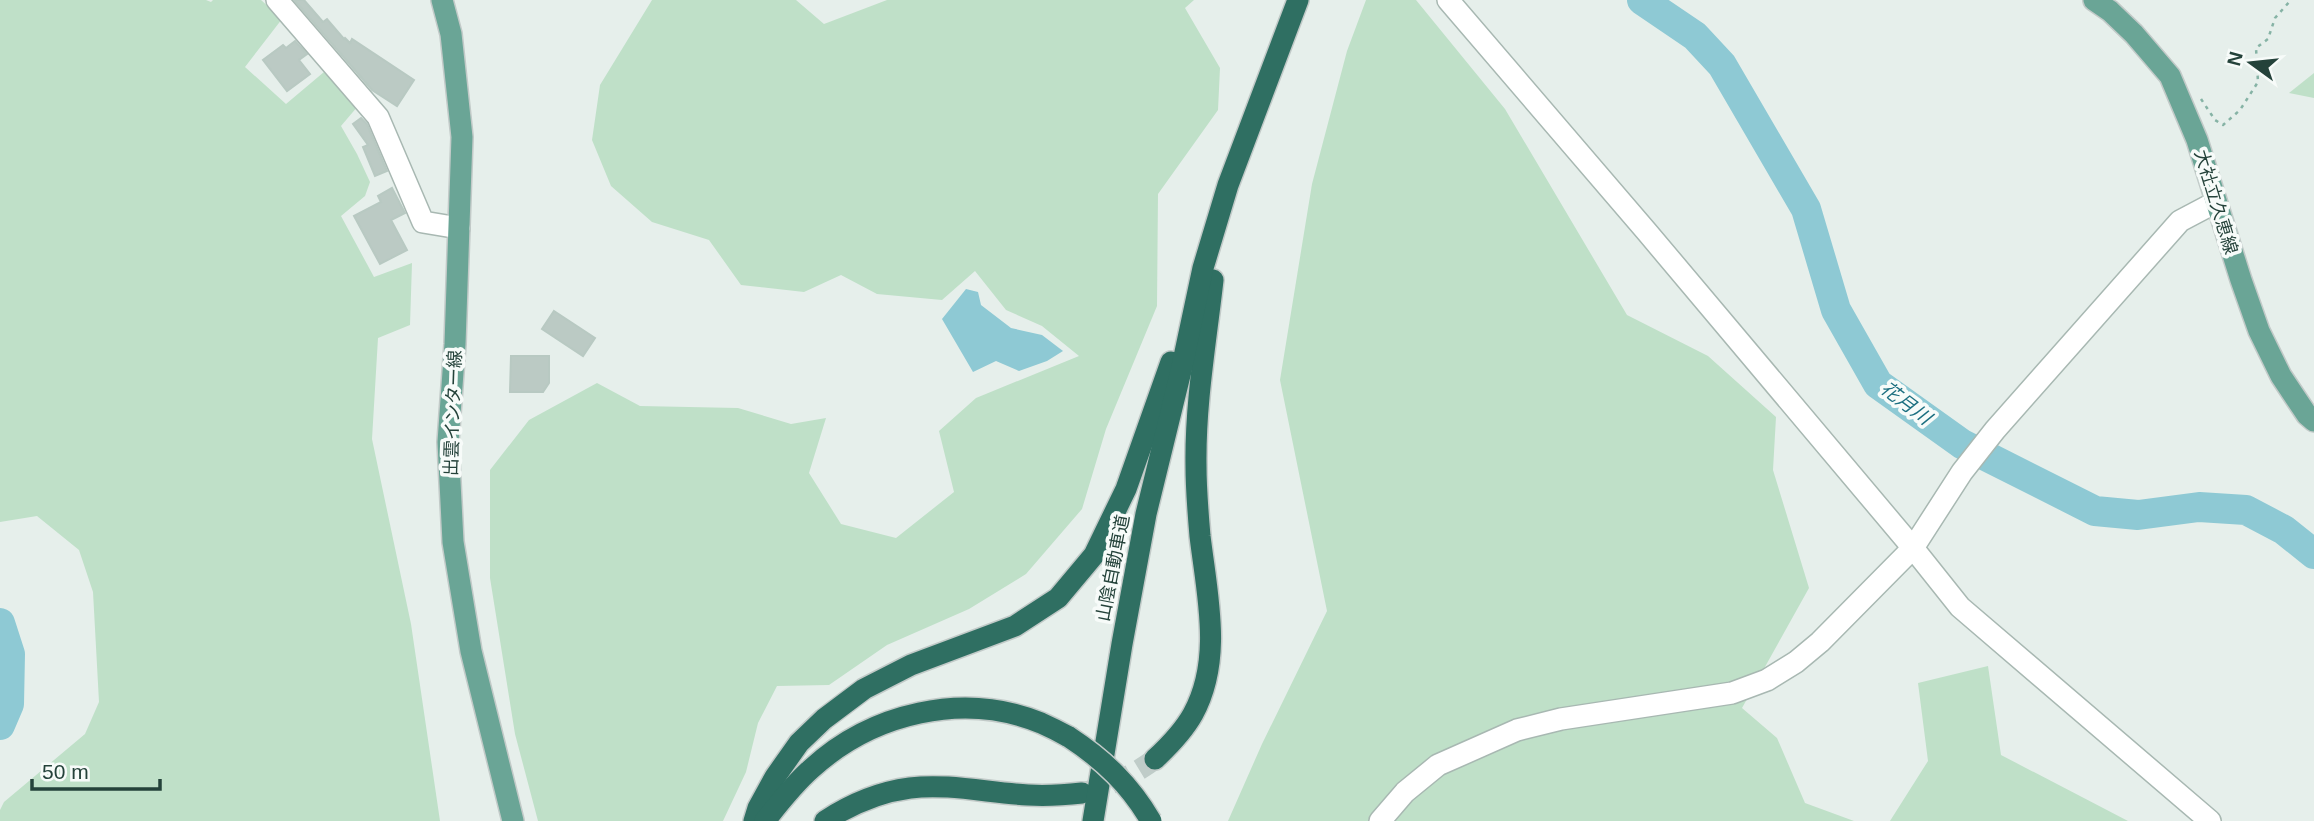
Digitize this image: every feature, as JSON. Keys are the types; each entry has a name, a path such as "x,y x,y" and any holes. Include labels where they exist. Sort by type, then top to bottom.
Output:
{"highway":[{"name":"山陰自動車道","path":"1093,821 1146,514 1228,185 1302,3"},
{"path":"1155,759 1175,740 1192,715 1203,691 1209,664 1210,607 1198,503 1196,424 1209,269"},
{"path":"754,821 775,777 799,743 824,719 864,689 911,665 1015,626 1058,598 1094,555 1126,489 1209,269"},
{"path":"765,821 811,769 862,732 916,713 945,709 978,709 1010,714 1040,722 1069,737 1094,754 1121,778 1151,821"},
{"path":"825,821 852,805 910,788 1029,795 1082,793"}],"main road":[{"name":"出雲インター線","path":"442,0 451,34 462,137 455,344 448,442 453,542 471,650 513,821"},
{"name":"大社立久恵線","path":"2094,0 2134,34 2170,76 2197,141 2259,331 2281,376 2314,421"}],"street":[{"path":"277,0 378,117 423,222 459,228"},
{"path":"1448,0 1656,242 1913,548 1959,607 2210,821"},
{"path":"1380,821 1405,792 1438,765 1517,730 1561,719 1732,692 1768,680 1796,662 1820,642 1913,548 1962,472 1994,430 2180,221 2216,202"}],"path":[{"path":"2201,98 2215,120 2223,125 2240,110 2258,82 2256,48 2268,39 2275,18 2291,0"}],"green space":[{"path":"0,0 261,0 282,19 245,67 286,104 324,72 358,106 341,126 370,182 365,196 341,216 374,277 412,263 410,325 378,338 372,439 411,624 440,821 0,821 0,810 4,802 85,734 99,702 93,592 79,550 37,516 0,522"},
{"path":"652,0 796,0 824,24 887,0 1194,0 1185,8 1220,68 1218,110 1158,194 1157,306 1106,429 1082,509 1026,574 969,609 887,645 829,685 777,686 758,723 746,772 723,821 538,821 515,734 490,578 490,470 529,420 597,383 640,406 738,408 791,424 826,418 809,473 841,524 896,538 954,492 939,431 976,398 1079,356 1042,326 1006,310 975,271 942,300 877,294 841,275 804,292 741,285 709,240 652,222 611,186 592,140 600,85"},
{"path":"1366,0 1416,0 1505,109 1627,315 1708,356 1776,417 1773,470 1809,588 1742,708 1777,738 1805,803 1854,821 1228,821 1327,611 1280,380 1312,184 1347,51"},
{"path":"2314,73 2314,98 2289,93"},
{"path":"1988,666 2001,755 2128,821 1890,821 1928,761 1918,683"}],"water":[{"path":"966,289 978,292 981,305 1011,328 1042,335 1063,351 1047,361 1019,371 996,361 973,372 942,319"}],"building":[{"path":"294,0 304,0 323,22 327,19 344,39 350,43 352,39 414,80 397,106 372,90"},
{"path":"295,41 307,54 299,60 310,74 287,91 263,60 283,45 286,48"},
{"path":"361,118 367,124 387,171 375,176 363,147 368,145 353,124"},
{"path":"392,188 405,213 391,220 407,250 380,264 354,216 381,202 378,196"},
{"path":"554,311 595,338 583,356 542,329"},
{"path":"511,356 549,356 549,383 543,392 510,392"}],"waterway":[{"name":"花月川","path":"1642,0 1695,36 1722,65 1806,209 1836,310 1878,384 1962,444 2095,511 2138,515 2199,507 2246,510 2284,530 2314,554"},
{"path":"0,623 10,654 9,704 0,725"}],"tunnel":[{"path":"1082,793 1120,780 1155,759"}]}
